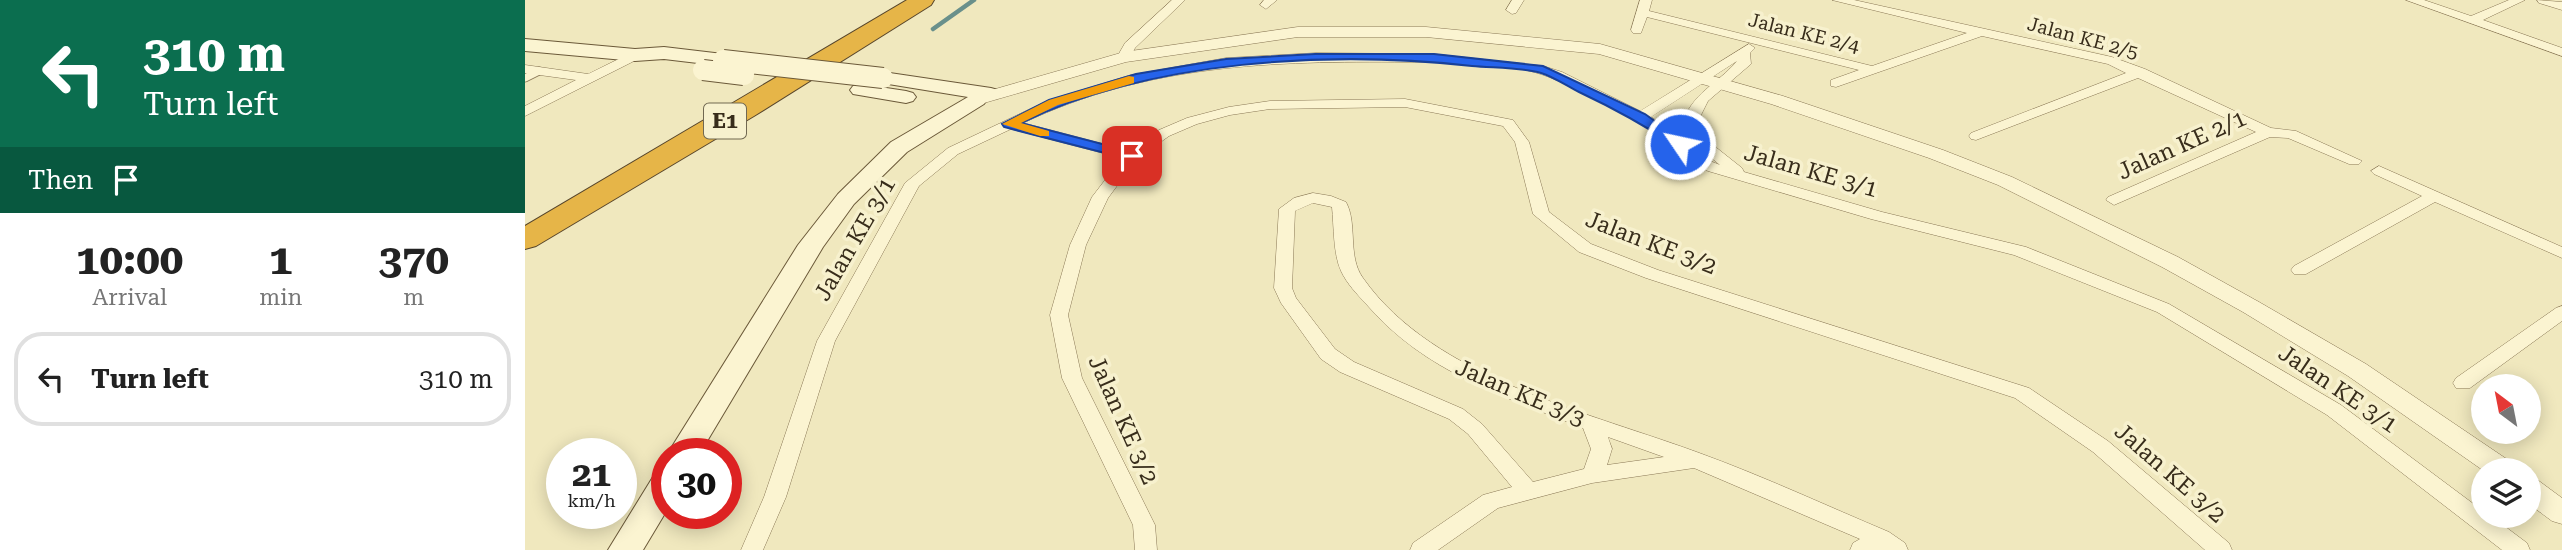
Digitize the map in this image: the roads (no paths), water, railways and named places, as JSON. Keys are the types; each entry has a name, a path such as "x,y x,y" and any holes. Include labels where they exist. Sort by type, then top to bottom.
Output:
{"highway":[{"name":"E1","path":"525,213 739,92 892,0"},
{"name":"E1","path":"525,239 744,110 923,0"}],"main road":[{"path":"525,45 635,55 664,53 883,78 978,100"},
{"path":"635,55 645,63 860,90 978,100"},
{"path":"693,438 811,245 846,199 899,147 978,100"},
{"path":"625,550 651,507"}],"street":[{"path":"1124,57 1131,46 1179,0"},
{"name":"Jalan KE 2/5","path":"1838,0 2112,61 2268,132 2291,134 2354,161"},
{"path":"2412,0 2562,52"},
{"path":"2471,20 2519,0"},
{"path":"2543,0 2562,6"},
{"path":"1637,30 1645,6"},
{"name":"Jalan KE 2/4","path":"1645,6 1756,41 1873,70"},
{"path":"978,100 1124,57 1298,32 1426,32 1600,49 1777,100 1936,154 2005,181 2240,300 2357,370 2486,458"},
{"path":"1836,83 1982,32"},
{"path":"1641,117 1744,64 1744,53 1756,41"},
{"path":"525,112 635,55"},
{"name":"Jalan KE 3/1","path":"752,550 775,498 826,341 913,183 953,151 1053,103 1136,78 1226,62 1315,57 1434,58 1543,70 1641,117 1680,144 1695,160 1752,180 1877,216 2020,251 2163,308 2334,410 2519,550"},
{"path":"532,70 589,78"},
{"path":"1976,136 2140,72"},
{"path":"1712,81 1691,112 1689,125 1708,149 1752,180"},
{"name":"Jalan KE 3/2","path":"1146,550 1144,525 1072,378 1059,314 1078,245 1100,197 1132,156 1164,133 1192,121 1229,111 1270,105 1405,103 1508,123 1522,142 1541,214 1585,248 1653,274 2022,393 2090,436 2221,550"},
{"path":"1009,124 1132,156"},
{"name":"Jalan KE 2/1","path":"2114,200 2268,132"},
{"path":"2379,171 2562,253"},
{"name":"Jalan KE 3/3","path":"1528,491 1475,429 1456,414 1347,366 1328,354 1287,299 1283,288 1287,209 1313,196 1328,198 1340,205 1348,268 1356,282 1402,331 1432,353 1469,374 1590,423 1696,460 1880,546"},
{"path":"2300,270 2434,196"},
{"path":"2463,383 2562,312"},
{"path":"1590,423 1602,443 1601,456 1592,475"},
{"path":"1421,550 1491,501 1592,475 1696,460"},
{"path":"2541,498 2562,513"}],"lane":[{"path":"525,78 532,70"}],"waterway":[{"path":"933,29 974,0"}]}
